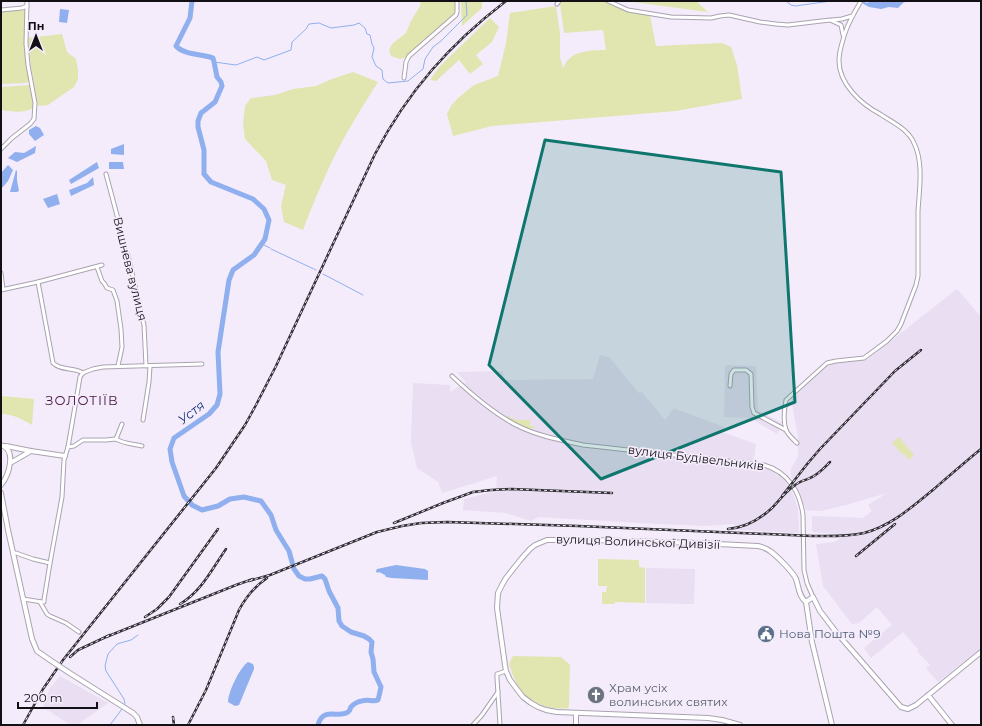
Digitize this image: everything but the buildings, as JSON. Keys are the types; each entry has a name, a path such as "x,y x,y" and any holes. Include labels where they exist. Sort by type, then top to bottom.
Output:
{"street":[{"path":"404,78 406,62 409,56 456,15 457,1"},
{"path":"608,1 628,10 671,17 711,18 728,15 760,22 788,25 842,19 852,15"},
{"path":"797,443 786,430 784,409 786,400 827,363 864,358 887,341 897,331 901,324 908,309 918,276 920,171 915,144 909,134 860,101 844,80 839,62 844,37 852,15 860,2"},
{"path":"1,10 22,8 27,4"},
{"path":"1,149 34,119 35,103 26,44 27,4"},
{"path":"830,20 841,25 844,37"},
{"name":"Вишнева вулиця","path":"106,174 118,219 123,247 128,255 144,325 149,382 143,420"},
{"path":"1,273 2,289 38,282 102,265"},
{"path":"97,267 102,281 107,288 113,290 116,301 121,329 122,347 118,366"},
{"path":"38,282 53,363 56,366 75,369 83,373"},
{"path":"23,599 40,602 43,602 44,600 62,497 64,460 68,447 80,377 83,373 103,367 202,364"},
{"path":"730,386 730,374 734,370 746,370 751,374 752,407 754,413 786,430"},
{"name":"вулиця Будівельників","path":"452,376 479,400 507,420 518,426 553,439 583,445 764,464 779,471 793,486 802,507 804,570 807,583 820,611 836,632 901,707 908,709 916,706 928,695"},
{"path":"116,439 122,424"},
{"path":"68,447 74,446 83,440 116,439 142,446"},
{"path":"1,445 65,456"},
{"path":"1,485 10,462 10,454 6,446"},
{"path":"10,462 31,451"},
{"path":"1,493 23,599 34,645 37,651 133,713 137,716 140,725"},
{"name":"вулиця Волинської Дивізії","path":"506,671 496,608 498,594 506,578 535,544 547,540 596,540 758,546 770,551 792,573 802,599 806,602 812,642 832,725"},
{"path":"13,553 50,563"},
{"path":"806,602 813,597"},
{"path":"40,602 47,614 66,623 79,632"},
{"path":"952,725 928,695 981,652"},
{"path":"500,725 498,674 506,671 510,680 523,697 530,703 546,710 576,714 708,718 740,725"},
{"path":"473,725 498,692"},
{"path":"576,714 576,725"}],"highlighted area":[{"path":"545,140 781,172 795,402 601,479 489,365"}],"shaded area":[{"path":"957,289 981,317 981,648 938,682 926,668 930,665 903,632 871,658 864,648 892,625 877,607 859,623 852,624 823,586 816,544 835,542 840,538 840,534 812,532 812,516 863,518 872,511 868,505 887,493 822,511 806,510 791,477 791,469 798,456 798,437 791,398 827,365 867,360"},
{"path":"600,355 610,358 639,393 642,392 665,420 674,408 724,427 722,432 756,444 753,467 769,469 784,480 793,494 798,509 799,533 739,530 734,524 703,526 539,517 531,521 506,513 463,510 464,499 496,491 497,476 442,493 438,482 417,468 411,442 413,383 450,385 450,392 466,382 457,372 503,371 504,380 593,379"},
{"path":"725,365 756,366 758,410 782,423 777,434 750,418 724,417"},
{"path":"646,568 695,569 694,604 646,603"},
{"path":"60,676 108,703 77,725 69,725 43,707 50,688"}],"green space":[{"path":"421,1 455,1 454,15 407,57 400,59 391,56 389,50 392,44 406,33 420,6"},
{"path":"461,1 482,1 482,8 462,26"},
{"path":"562,1 605,1 627,11 650,15 656,46 722,43 731,47 737,65 742,99 676,111 492,126 453,136 447,114 451,106 474,85 498,76 506,43 510,13 556,6 560,33 560,58 563,67 562,70 568,60 577,54 586,51 606,50 603,30 564,33 560,4"},
{"path":"696,1 708,12 633,2"},
{"path":"25,10 25,43 29,81 26,83 1,84 1,12"},
{"path":"490,18 499,27 492,42 476,55 483,64 470,74 459,60 436,81 430,80 439,67"},
{"path":"62,34 67,52 76,59 78,79 74,87 48,105 38,106 28,38"},
{"path":"353,72 378,82 354,120 333,159 303,230 284,222 281,206 286,185 272,180 266,161 245,139 243,123 245,106 251,98 275,95 293,89 316,86"},
{"path":"30,85 33,108 21,112 1,110 1,87"},
{"path":"1,396 34,399 32,425 13,416 1,414"},
{"path":"507,416 517,420 530,420 530,426 534,426 535,428 532,429 524,427 507,418"},
{"path":"899,437 914,455 909,460 892,443"},
{"path":"598,559 639,560 639,567 645,568 645,603 615,602 615,604 602,604 602,592 606,592 607,586 598,586"},
{"path":"513,656 561,657 570,665 568,708 561,709 540,705 523,693 517,685 509,664"}],"water":[{"path":"863,1 867,3 871,1 904,2 898,8 889,7 881,9 869,7 862,3"},
{"path":"60,9 69,10 67,23 59,22"},
{"path":"36,126 40,128 44,135 35,141 29,134 29,130"},
{"path":"124,144 124,155 111,154 111,149"},
{"path":"36,146 35,153 17,162 8,158 15,152 24,153"},
{"path":"97,162 99,168 71,184 69,180"},
{"path":"109,162 123,162 124,169 109,169"},
{"path":"8,165 13,170 8,181 1,189 1,173"},
{"path":"16,170 19,191 10,192"},
{"path":"93,177 94,185 71,196 69,190 87,183"},
{"path":"57,194 60,204 48,208 43,199"},
{"path":"396,565 425,569 428,571 428,580 386,577 379,572 377,573 376,571 377,569"},
{"path":"248,662 253,664 254,669 239,705 235,706 228,702 230,692 238,674"}],"waterway":[{"name":"Устя","path":"192,1 190,18 176,46 188,53 213,58 217,77 222,86 215,102 201,113 198,121 198,127 204,150 204,174 211,182 253,199 264,209 269,220 265,239 254,255 233,270 229,280 218,352 220,394 217,405 209,414 174,438 170,449 172,462 184,496 192,505 202,510 218,506 230,499 244,497 261,501 271,515 276,530 289,551 294,569 299,576 305,579 322,576 325,579 329,591 338,608 339,621 342,626 351,632 364,636 372,642 371,652 374,672 381,687 378,700 366,700 359,702 353,705 349,711 344,714 327,714 320,719 318,725"},
{"path":"214,62 236,65 257,57 264,60 291,50 292,42 306,29 309,24 319,23 331,28 359,23 365,28 367,34 370,35 374,48 372,57 376,66 382,70 383,79 388,83 408,81 423,69 425,59 433,47 467,15 466,1"},
{"path":"786,1 795,6 831,1"},
{"path":"262,244 270,248"},
{"path":"271,249 316,270"},
{"path":"323,274 363,295"},
{"path":"125,704 124,699 106,671 105,666 108,654 117,644 131,640 138,635"},
{"path":"110,725 122,709"}],"railway":[{"path":"23,725 43,689 63,660 216,468 245,425 276,366 375,154 388,131 416,89 467,34 506,1"},
{"path":"782,496 820,449 895,371 921,350"},
{"path":"249,581 270,575 377,532 421,523 447,522 578,526 812,536 838,536 864,533 883,526 901,515 981,449"},
{"path":"728,529 746,525 762,516 791,488 798,483 816,475 830,462"},
{"path":"394,523 473,492 511,489 612,493"},
{"path":"856,556 895,524"},
{"path":"145,617 157,609 169,597 218,529"},
{"path":"180,604 200,587 226,549"},
{"path":"188,725 206,690 239,610 251,592 267,578"},
{"path":"106,637 253,579"},
{"path":"70,657 78,650 110,635"},
{"path":"173,717 174,725"}],"place":[{"name":"Нова Пошта №9","path":"766,634"},
{"name":"Храм усіх волинських святих","path":"596,695"}],"district":[{"name":"ЗОЛОТІЇВ","path":"82,400"}]}
